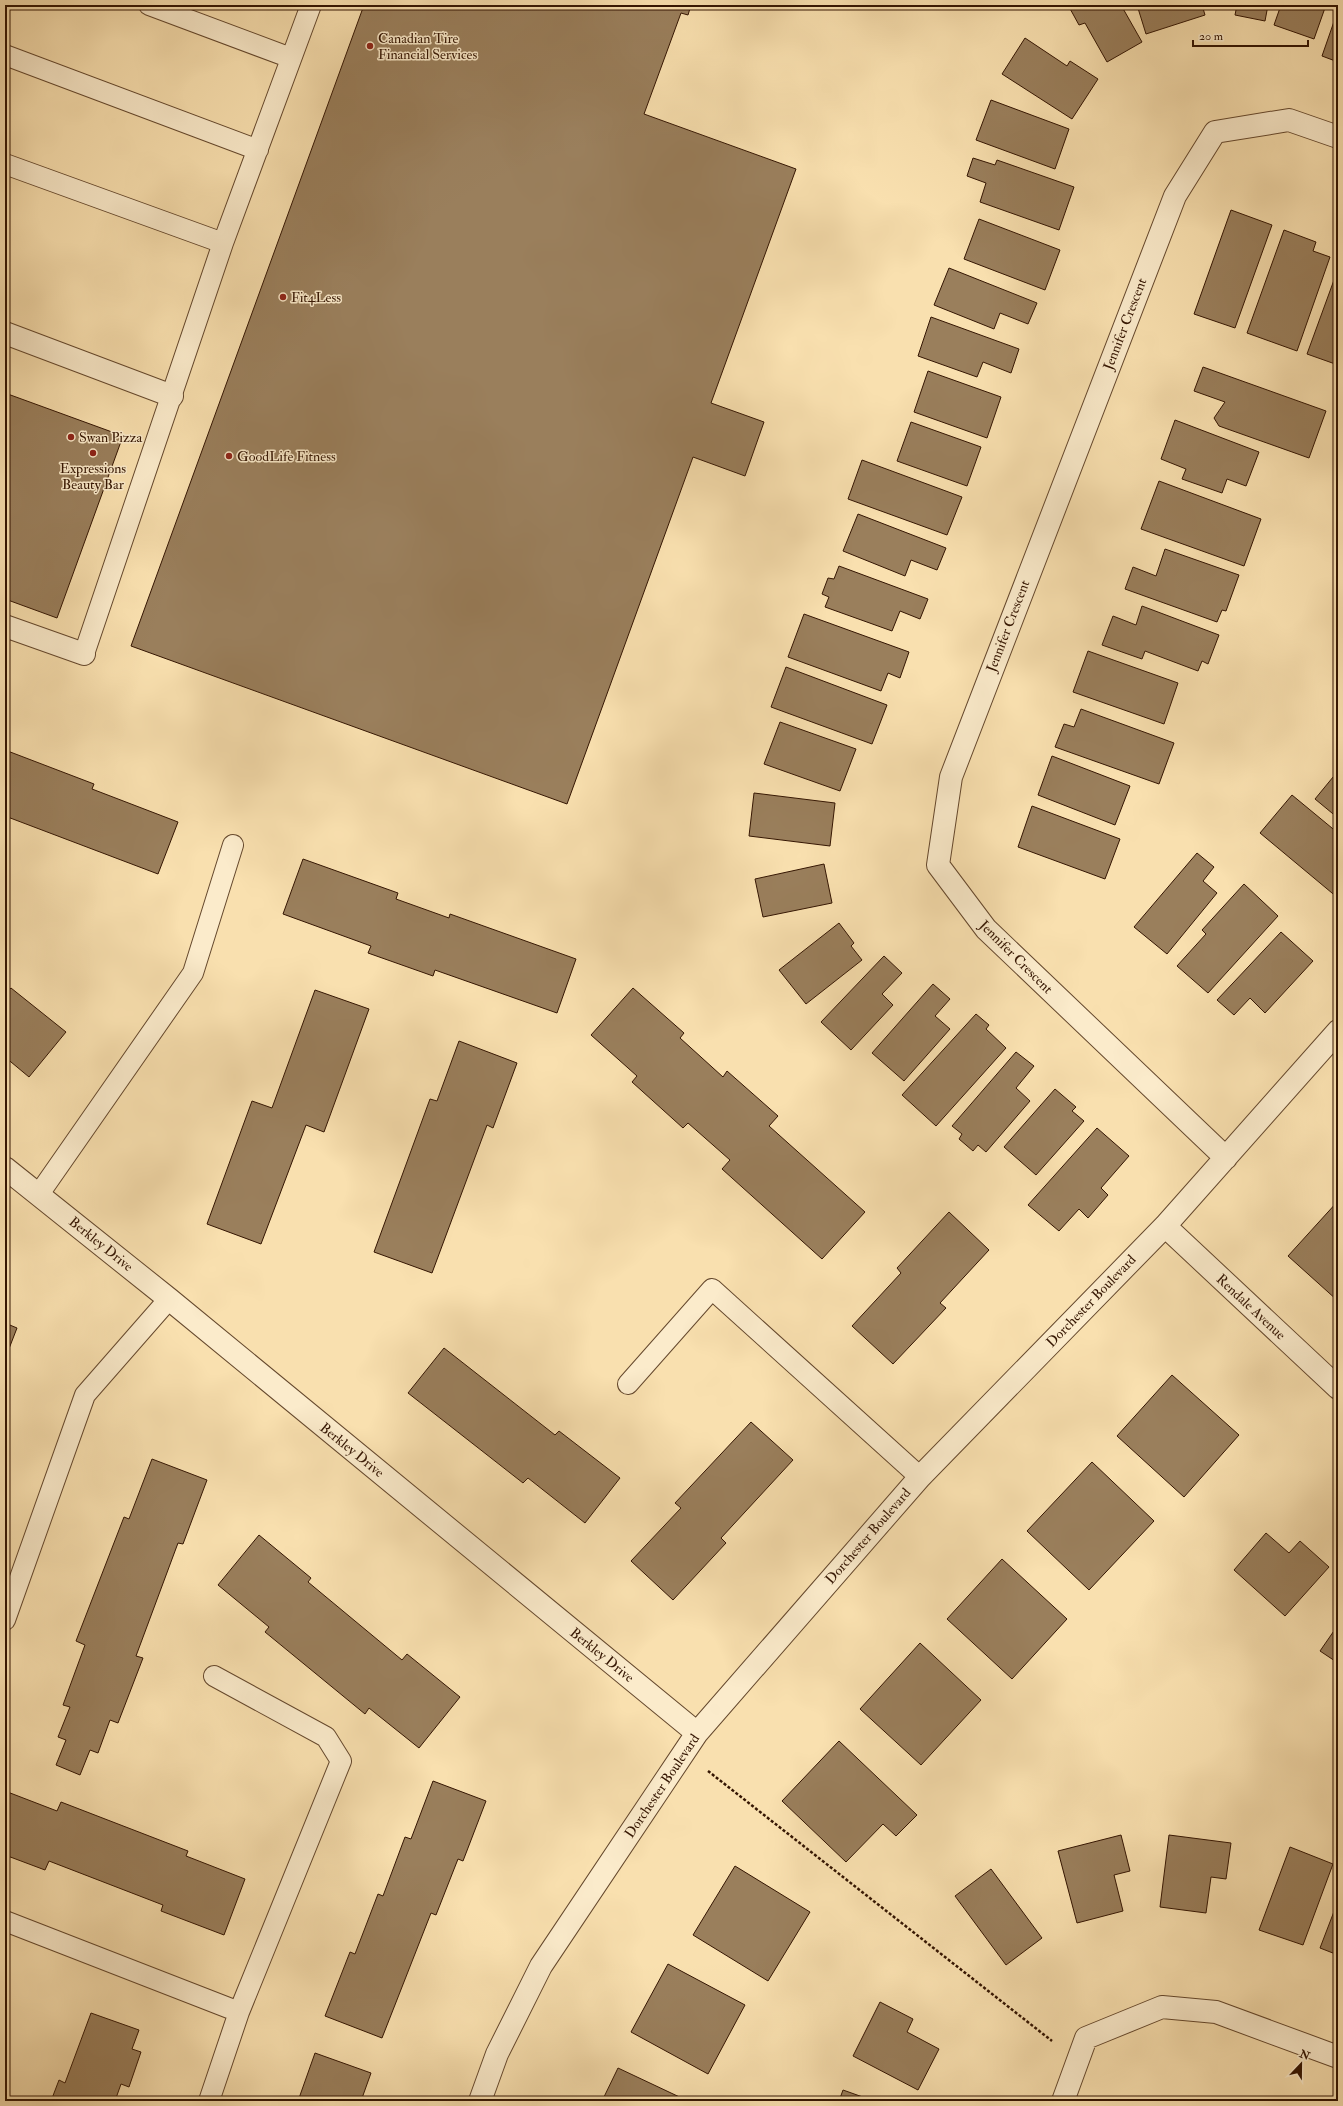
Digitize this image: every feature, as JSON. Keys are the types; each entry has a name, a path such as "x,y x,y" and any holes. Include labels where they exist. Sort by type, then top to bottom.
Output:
{"street":[{"name":"Jennifer Crescent","path":"1226,1158 986,929 938,865 951,777 991,669 1175,196 1215,132 1289,120 1338,137"},
{"path":"5,333 172,396"},
{"path":"5,626 84,654"},
{"name":"Dorchester Boulevard","path":"480,2101 497,2054 540,1966 697,1733 920,1477 1165,1226 1338,1031"},
{"name":"Berkley Drive","path":"5,1168 169,1299 697,1733"},
{"name":"Rendale Avenue","path":"1165,1226 1338,1388"},
{"path":"1063,2101 1086,2038 1162,2007 1216,2012 1338,2057"}],"lane":[{"path":"149,5 291,58"},
{"path":"84,654 223,243 311,5"},
{"path":"5,55 258,150"},
{"path":"5,164 223,243"},
{"path":"39,1194 193,973 233,844"},
{"path":"628,1384 712,1289 920,1477"},
{"path":"5,1620 84,1395 169,1299"},
{"path":"209,2101 239,2012 341,1761 326,1737 214,1676"},
{"path":"5,1921 239,2012"}],"path":[{"path":"684,1752 1077,2062"}],"building":[{"path":"364,5 691,5 688,15 681,13 644,114 796,169 711,403 764,422 745,476 693,457 567,804 131,646"},
{"path":"1068,5 1121,5 1142,42 1107,62 1085,23 1079,25"},
{"path":"1137,5 1202,5 1205,15 1146,34"},
{"path":"1237,5 1268,5 1265,21 1235,15"},
{"path":"1281,5 1326,5 1314,39 1274,25"},
{"path":"1338,10 1338,62 1322,56"},
{"path":"1025,38 1067,66 1070,61 1098,79 1072,119 1002,74"},
{"path":"991,100 1069,129 1055,169 976,140"},
{"path":"973,158 995,165 997,160 1074,187 1059,230 980,202 986,183 967,176"},
{"path":"1231,210 1272,225 1235,328 1194,314"},
{"path":"979,219 1060,250 1045,290 964,259"},
{"path":"1284,230 1316,242 1313,251 1330,257 1297,351 1247,333"},
{"path":"949,268 1037,303 1028,324 1000,313 994,329 934,305"},
{"path":"1338,269 1338,365 1307,354"},
{"path":"931,317 1019,349 1011,373 983,362 977,377 918,356"},
{"path":"1203,367 1326,411 1309,458 1219,426 1214,418 1225,402 1194,391"},
{"path":"928,371 1001,397 987,438 914,412"},
{"path":"5,393 123,436 57,618 5,599"},
{"path":"1175,420 1259,452 1246,486 1227,479 1222,493 1182,479 1186,469 1161,459"},
{"path":"911,422 981,447 967,486 897,461"},
{"path":"862,460 962,497 947,535 848,499"},
{"path":"1159,481 1261,519 1244,566 1141,529"},
{"path":"858,514 946,548 937,570 911,560 905,576 843,551"},
{"path":"1165,549 1239,575 1226,611 1222,610 1217,622 1125,589 1133,567 1156,576"},
{"path":"839,566 928,599 920,619 900,611 892,631 825,607 829,597 822,594 828,578 834,579"},
{"path":"1142,606 1219,635 1208,664 1202,661 1198,671 1145,651 1142,659 1102,645 1113,616 1136,625"},
{"path":"804,614 909,652 900,678 888,673 881,691 788,657"},
{"path":"1088,651 1178,683 1164,724 1073,692"},
{"path":"786,667 887,705 872,744 771,707"},
{"path":"1081,709 1174,743 1159,784 1055,747 1064,724 1074,727"},
{"path":"780,722 856,749 840,791 764,764"},
{"path":"5,750 94,784 92,789 178,822 158,874 5,816"},
{"path":"1052,756 1130,786 1115,825 1038,795"},
{"path":"1338,771 1338,818 1315,799"},
{"path":"754,793 835,803 830,846 749,836"},
{"path":"1292,795 1338,833 1338,898 1260,833"},
{"path":"1032,806 1120,839 1105,879 1018,847"},
{"path":"1197,853 1214,867 1203,881 1217,893 1167,954 1134,927"},
{"path":"303,859 398,893 396,899 449,918 450,914 576,959 557,1013 435,970 433,976 368,953 371,946 283,914"},
{"path":"824,864 832,903 763,917 755,879"},
{"path":"1244,884 1278,916 1208,993 1177,966 1206,934 1202,930"},
{"path":"839,923 854,943 851,946 862,960 806,1004 779,970"},
{"path":"1281,932 1313,961 1265,1013 1250,998 1234,1015 1217,1000"},
{"path":"884,956 902,973 882,994 893,1005 851,1050 821,1022"},
{"path":"933,984 950,999 935,1016 950,1029 904,1081 872,1053"},
{"path":"11,988 66,1032 29,1077 5,1057 5,994"},
{"path":"633,988 684,1033 680,1038 723,1077 727,1071 778,1116 769,1126 865,1212 822,1259 722,1169 730,1160 688,1123 683,1128 632,1082 637,1076 591,1035"},
{"path":"315,990 369,1009 324,1132 306,1125 261,1244 207,1224 252,1101 272,1108"},
{"path":"976,1014 989,1025 986,1029 1006,1048 936,1126 902,1095"},
{"path":"459,1041 517,1063 493,1128 487,1125 432,1273 374,1252 430,1099 437,1101"},
{"path":"1016,1052 1034,1066 1016,1088 1030,1101 986,1152 978,1145 973,1151 959,1139 962,1134 952,1126"},
{"path":"1055,1089 1076,1107 1072,1111 1084,1121 1036,1175 1004,1147"},
{"path":"1097,1128 1129,1156 1101,1188 1108,1195 1088,1218 1079,1209 1059,1231 1028,1205"},
{"path":"1338,1201 1338,1301 1288,1256"},
{"path":"949,1212 989,1250 940,1303 946,1308 893,1364 852,1326 901,1273 897,1268"},
{"path":"5,1323 17,1328 5,1359"},
{"path":"444,1348 555,1435 559,1431 620,1478 585,1523 528,1478 523,1483 408,1393"},
{"path":"1172,1375 1239,1435 1184,1497 1117,1436"},
{"path":"751,1422 793,1460 721,1538 726,1543 673,1600 631,1561 681,1508 675,1503"},
{"path":"152,1459 207,1480 183,1544 178,1543 136,1656 143,1658 118,1723 110,1720 98,1753 90,1750 80,1775 56,1765 66,1740 58,1737 70,1707 63,1705 85,1645 76,1641 124,1517 129,1519"},
{"path":"1092,1462 1154,1521 1089,1590 1027,1531"},
{"path":"1266,1533 1289,1553 1300,1541 1329,1567 1285,1616 1234,1570"},
{"path":"259,1535 311,1578 308,1582 402,1660 407,1654 460,1697 419,1748 369,1708 365,1714 265,1632 269,1627 218,1585"},
{"path":"1002,1559 1067,1619 1012,1679 947,1619"},
{"path":"1338,1625 1338,1663 1320,1651"},
{"path":"920,1643 981,1700 921,1765 860,1709"},
{"path":"839,1741 917,1815 896,1836 883,1824 846,1862 782,1801"},
{"path":"433,1781 486,1801 463,1861 458,1859 436,1915 431,1913 382,2038 325,2016 350,1952 355,1954 378,1894 383,1896 405,1837 411,1839"},
{"path":"5,1791 57,1811 61,1802 188,1851 186,1856 245,1879 224,1935 161,1911 163,1905 49,1861 45,1870 5,1855"},
{"path":"1121,1835 1130,1871 1114,1875 1123,1911 1077,1923 1058,1851"},
{"path":"1169,1835 1231,1843 1226,1879 1211,1877 1206,1913 1160,1907"},
{"path":"1290,1847 1333,1864 1303,1945 1259,1930"},
{"path":"735,1866 810,1912 768,1981 693,1935"},
{"path":"991,1869 1042,1938 1006,1965 955,1896"},
{"path":"1338,1901 1338,1955 1320,1948"},
{"path":"668,1964 745,2005 708,2074 631,2032"},
{"path":"880,2002 913,2019 907,2032 939,2049 918,2090 853,2056"},
{"path":"91,2013 139,2030 132,2049 141,2052 129,2087 121,2084 115,2101 51,2101 59,2080 65,2083"},
{"path":"315,2053 371,2073 361,2101 298,2101"},
{"path":"618,2068 688,2101 602,2101"},
{"path":"843,2090 874,2101 839,2101"}],"place":[{"name":"Canadian Tire Financial Services","path":"370,46"},
{"name":"Fit4Less","path":"283,297"},
{"name":"Swan Pizza","path":"71,437"},
{"name":"Expressions Beauty Bar","path":"93,453"},
{"name":"GoodLife Fitness","path":"229,456"}]}
